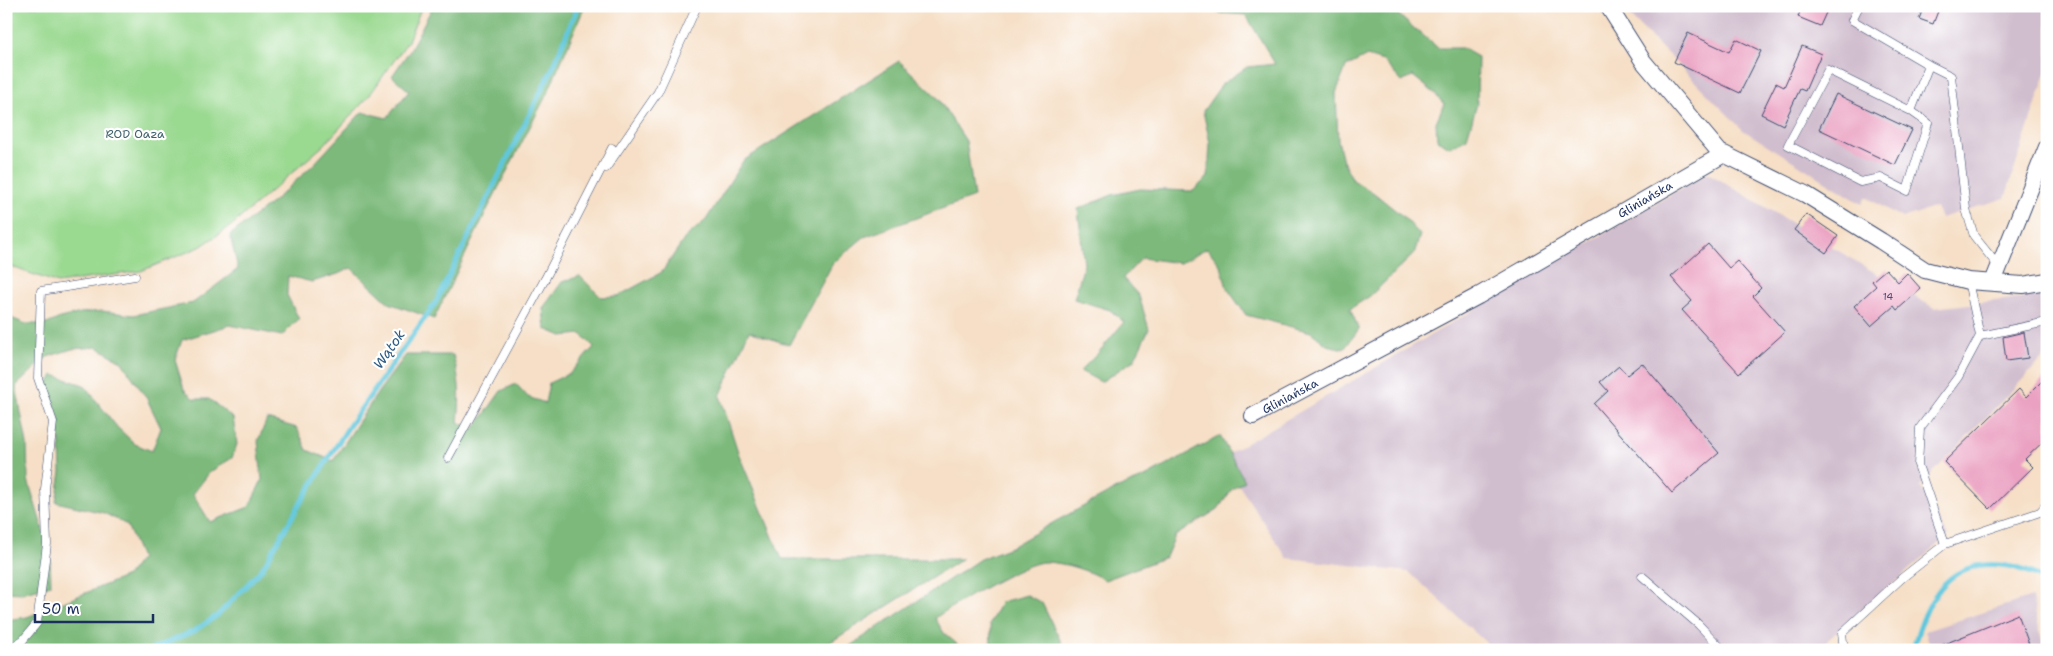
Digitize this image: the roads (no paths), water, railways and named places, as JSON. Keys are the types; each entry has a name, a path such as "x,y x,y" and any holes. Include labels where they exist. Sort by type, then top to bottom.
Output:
{"street":[{"path":"1608,6 1643,61 1722,155 1724,154 1805,194 1924,270 1968,281 1996,274 2023,285 2047,281"},
{"path":"1996,274 2047,147"},
{"name":"Gliniańska","path":"1253,416 1478,296 1722,155"}],"lane":[{"path":"448,458 612,153 658,92 697,6"},
{"path":"1859,6 1852,20 1951,76 1966,209 1974,236 1996,274"},
{"path":"1911,111 1930,65"},
{"path":"1828,70 1911,111 1928,123 1907,191 1881,178 1860,182 1788,145 1828,70"},
{"path":"7,650 22,640 37,623 47,544 45,489 53,422 38,378 41,291 134,276"},
{"path":"1945,544 1918,465 1920,428 1958,377 1980,336 1968,281"},
{"path":"1980,336 2047,322"},
{"path":"1844,650 1842,634 1902,578 1945,544 2040,512 2047,504"},
{"path":"1642,576 1698,624 1724,650"}],"waterway":[{"name":"Wątok","path":"150,650 194,631 218,615 262,569 301,502 349,426 436,302 554,65 578,6"},
{"path":"1913,650 1924,617 1940,588 1951,578 1965,570 1981,565 2000,565 2031,573 2047,583"}],"park label":[{"name":"ROD Oaza","path":"135,134"}]}
